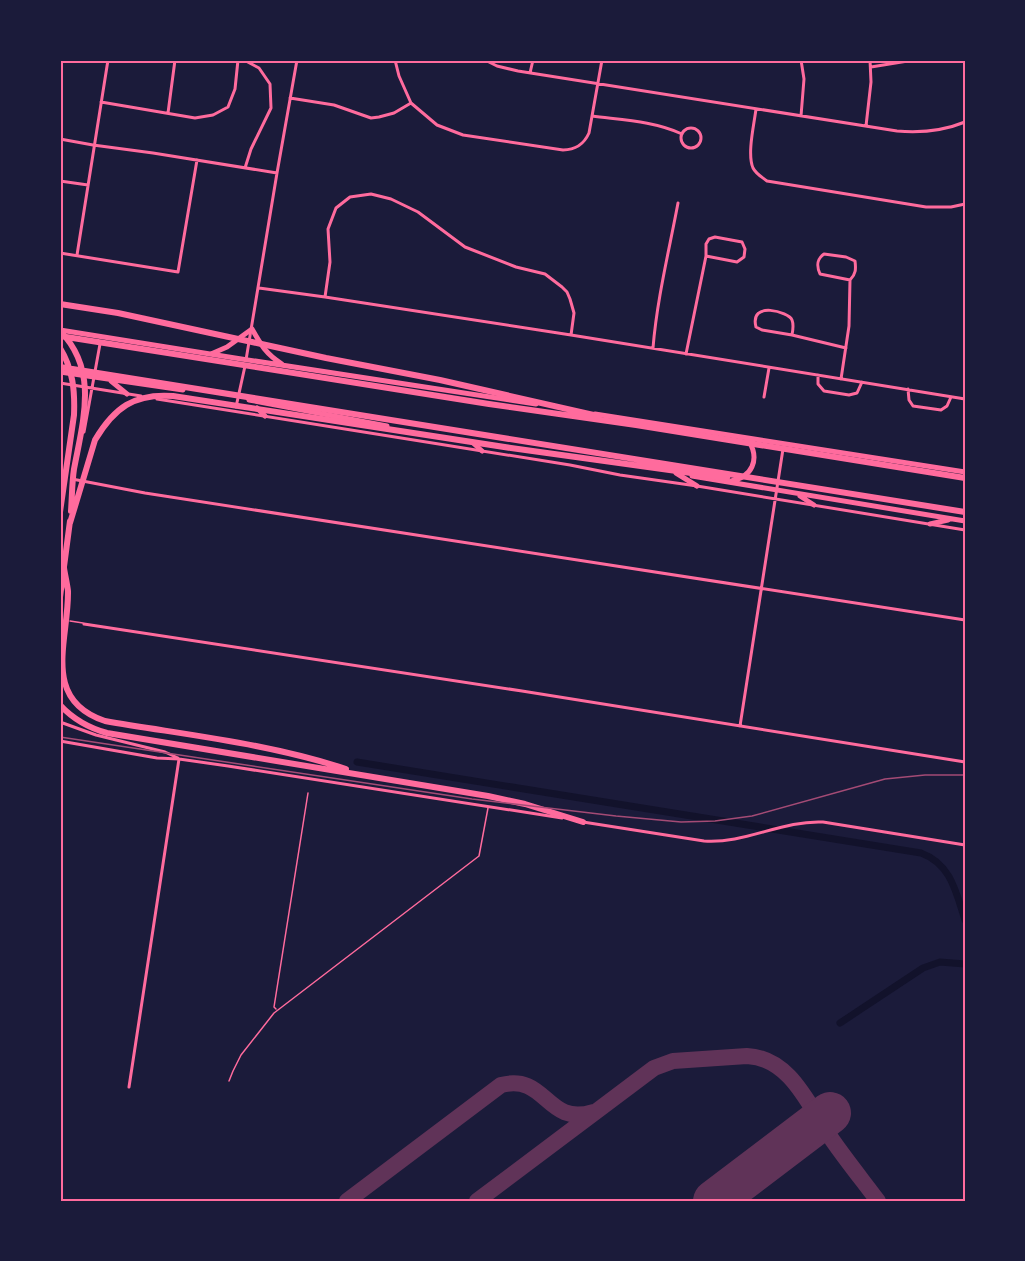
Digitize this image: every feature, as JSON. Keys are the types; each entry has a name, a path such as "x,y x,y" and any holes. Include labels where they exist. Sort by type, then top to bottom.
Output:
{"highway":[{"path":"60,304 118,313 440,380 636,425"},
{"path":"60,330 74,348 86,391 60,597"},
{"path":"60,336 965,478"},
{"path":"60,348 69,365 74,382 75,399 60,512"},
{"path":"60,367 965,512"},
{"path":"70,523 94,440 115,413 132,401 163,395 511,448 897,501"},
{"path":"60,584 64,568"},
{"path":"64,568 68,591 62,670 71,696 82,709 105,721 274,749 363,775"},
{"path":"60,705 77,719 99,730 497,798 583,822"}],"main road":[{"path":"210,354 227,347 252,329 262,347 285,366"},
{"path":"60,330 965,472"},
{"path":"60,372 238,398 380,425 965,521"},
{"path":"110,380 127,394"},
{"path":"250,400 265,416"},
{"path":"363,431 380,425"},
{"path":"723,481 742,478 754,462 754,452 748,440 741,436"},
{"path":"468,439 482,451"},
{"path":"676,473 697,486"},
{"path":"796,493 814,505"},
{"path":"930,524 954,519"}],"street":[{"path":"77,255 108,60"},
{"path":"168,114 175,60"},
{"path":"101,102 195,118 213,115 228,106 235,89 238,60"},
{"path":"244,60 260,68 270,84 271,108 251,149 245,168"},
{"path":"234,411 252,329 297,60"},
{"path":"395,60 402,85 411,103 437,125 457,133 563,150 576,148 586,141 602,60"},
{"path":"485,60 507,69 597,85 897,131 917,132 946,128 965,122"},
{"path":"530,73 532,60"},
{"path":"801,60 804,79 801,116"},
{"path":"866,126 871,91 870,60"},
{"path":"871,67 914,60"},
{"path":"290,98 334,105 371,118 394,113 411,103"},
{"path":"756,109 750,157 753,168 767,181 926,207 951,207 965,204"},
{"path":"592,116 647,124 682,134"},
{"path":"688,129 695,129 700,134 700,141 694,147 688,148 681,141 682,134 688,129"},
{"path":"60,139 277,173"},
{"path":"60,253 178,272 197,160"},
{"path":"60,181 88,185"},
{"path":"325,297 330,262 328,229 336,208 350,197 371,194 391,199 418,212 465,247 516,267 546,274 567,292 570,299 574,314 572,335"},
{"path":"653,348 669,242 678,203"},
{"path":"686,354 706,256 706,244 709,239 715,237 742,242 745,246 744,258 736,262 706,256"},
{"path":"841,379 849,326 850,280 855,274 855,261 846,257 824,254 819,257 817,264 820,273 850,280"},
{"path":"259,288 572,335 965,399"},
{"path":"792,335 794,324 788,314 764,310 757,313 754,320 756,327 762,330 846,348"},
{"path":"60,584 74,479 102,336"},
{"path":"764,397 769,368"},
{"path":"818,375 818,384 824,391 849,395 857,393 862,382"},
{"path":"60,383 965,530"},
{"path":"908,389 909,400 914,406 940,410 947,406 951,397"},
{"path":"740,726 784,444"},
{"path":"60,477 146,493 965,620"},
{"path":"84,624 530,692 965,762"},
{"path":"60,722 96,735 165,752 180,759"},
{"path":"60,742 710,841 732,840 791,824 816,821 965,845"},
{"path":"129,1087 180,759"}],"lane":[{"path":"60,620 84,624"},
{"path":"277,1010 274,1007 308,793"},
{"path":"230,1081 242,1055 277,1010 479,856 488,807"}],"waterway":[{"path":"357,762 921,853 939,864 946,872 955,889 965,920"},
{"path":"840,1023 923,968 940,962 965,964"}],"taxiway":[{"path":"477,1201 654,1068 673,1061 747,1056 763,1059 788,1075 878,1201"},
{"path":"347,1201 501,1085 516,1083 528,1086 565,1112 577,1115 593,1112"}],"runway":[{"path":"714,1201 830,1113"}],"railway":[{"path":"60,737 472,799 681,822 715,821 752,816 885,779 925,775 965,775"}]}
